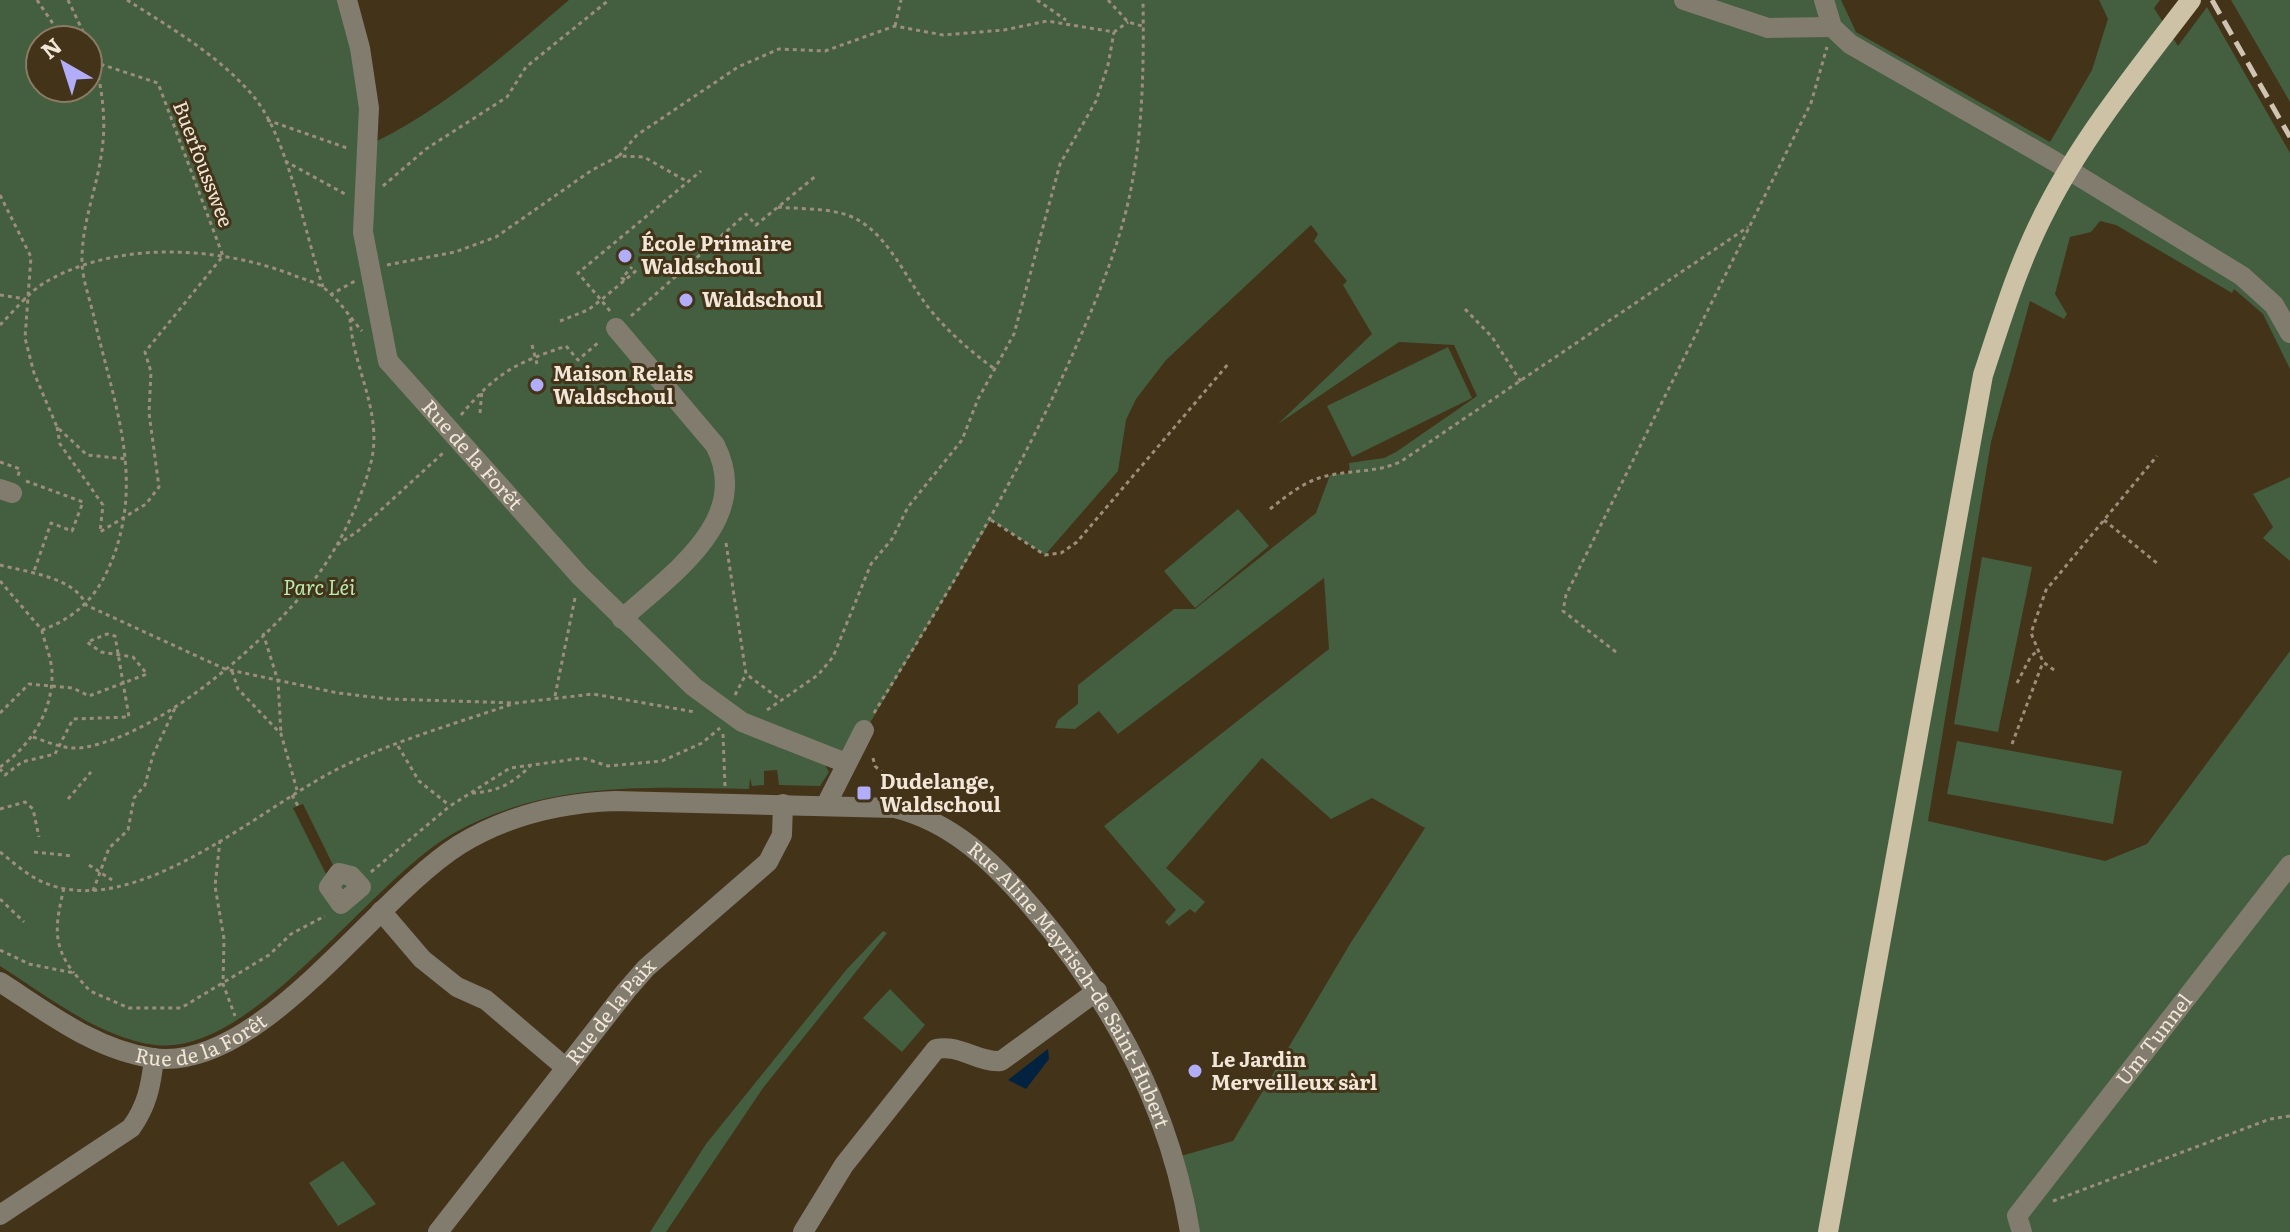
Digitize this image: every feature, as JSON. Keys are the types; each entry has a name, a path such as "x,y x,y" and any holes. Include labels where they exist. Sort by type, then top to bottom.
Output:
{"main road":[{"path":"1828,1232 1977,400 2025,253 2068,171 2191,0"}],"street":[{"name":"Rue de la Forêt","path":"347,0 360,48 369,108 370,144 363,203 368,273 388,361 580,576 731,720 846,763"},
{"path":"1684,0 1768,28 1832,27"},
{"path":"1824,0 1832,27 1850,44 2242,276 2274,305 2290,333"},
{"path":"619,326 715,445 724,464 727,484 722,510 702,544 622,619"},
{"path":"826,805 846,763 867,739"},
{"name":"Rue de la Forêt","path":"0,982 97,1041 122,1052 154,1058 186,1059 240,1037 272,1012 429,866 459,845 499,824 531,812 581,802 826,805"},
{"name":"Rue de la Paix","path":"438,1232 646,968 768,862 782,835 783,804"},
{"name":"Rue Aline Mayrisch-de Saint-Hubert","path":"826,805 895,808 927,816 969,845 1018,892 1097,991 1148,1088 1174,1158 1190,1232"},
{"name":"Um Tunnel","path":"2019,1224 2290,865"},
{"path":"338,900 329,887 334,876 345,873 357,883"},
{"path":"381,911 422,959 457,987 486,1000 566,1068"},
{"path":"803,1232 844,1165 936,1049 949,1046 988,1062 1001,1061 1097,991"},
{"path":"0,1215 131,1128 143,1111 150,1093 154,1058"}],"path":[{"path":"37,0 53,24"},
{"path":"68,0 79,24"},
{"path":"127,0 180,33 233,74 256,99 285,161 323,287 366,335"},
{"path":"285,161 363,203 426,149 507,97 526,67 609,0"},
{"path":"895,26 901,0"},
{"path":"1037,0 1069,22"},
{"path":"1108,0 1128,22 1143,26"},
{"path":"927,816 875,766 867,739 1034,441 1103,285 1117,240 1138,143 1143,0"},
{"path":"330,295 396,260 455,252 496,237 592,170 619,156 637,135 738,67 779,49 825,51 895,26 943,35 1004,30 1047,21 1069,22 1114,32"},
{"path":"357,883 450,806 510,768 583,758 608,766 662,761 702,743 731,720 781,700 818,675 833,657 871,564 892,539 908,507 962,440 978,399 1014,334 1060,164 1096,101 1108,65 1114,32 1128,22"},
{"path":"1616,652 1570,619 1563,611 1566,595 1811,103 1832,27"},
{"name":"Buerfousswee","path":"57,427 60,444 103,505 100,532 146,504 159,487 149,413 151,372 145,352 223,256 158,83 104,65"},
{"path":"42,630 60,624 95,596 112,562 126,515 127,459 82,267 83,225 103,149 102,104"},
{"path":"267,120 343,148 370,144"},
{"path":"619,156 644,157 688,182"},
{"path":"619,326 578,273 701,171"},
{"path":"335,546 369,522 453,435 482,390 519,362 566,346 578,360 746,214 756,225 817,175"},
{"path":"0,195 31,257 25,338 34,373 57,427 87,455 127,459"},
{"path":"778,207 843,213 870,230 891,252 927,306 960,343 996,370"},
{"path":"1270,509 1304,484 1330,475 1385,469 1400,462 1751,224"},
{"path":"0,325 44,283 122,255 223,256 263,264 323,287"},
{"path":"625,280 622,278 632,267"},
{"path":"560,321 588,310 637,270"},
{"path":"0,295 26,299"},
{"path":"1465,309 1492,337 1521,382"},
{"path":"33,737 62,747 84,748 117,737 175,708 225,669 306,589 335,546 370,467 375,441 374,416 351,345 350,317"},
{"path":"532,345 537,364"},
{"path":"991,520 1045,555 1061,553 1077,542 1229,363"},
{"path":"480,413 482,390"},
{"path":"2054,670 2043,662 2031,633 2046,590 2157,456"},
{"path":"0,462 20,469 17,477 83,502 72,531 51,523 33,574"},
{"path":"722,510 746,674 781,700"},
{"path":"2104,520 2158,564"},
{"path":"0,565 72,587 82,594 86,605 232,671 389,699 516,703"},
{"path":"555,696 580,576"},
{"path":"0,581 42,630 53,673 46,707 33,737 0,768 5,775 22,762 55,754 73,719 129,717 124,690 122,676 120,663 118,649 115,636 107,634 87,642 101,652 112,654 122,655 133,657 147,674 132,679 118,685 89,696 73,688 29,684 0,713"},
{"path":"263,633 278,681 281,734"},
{"path":"2017,683 2031,656 2038,651"},
{"path":"2012,744 2043,662"},
{"path":"232,671 238,689 281,734 291,756 292,779 298,791"},
{"path":"0,852 45,883 64,888 93,891 137,884 220,840 334,771 516,703 555,696 593,694 731,720"},
{"path":"93,891 109,848 128,830 134,798 145,785 153,755 175,708"},
{"path":"725,803 731,720"},
{"path":"398,746 419,781 450,806"},
{"path":"468,793 492,792 519,778 531,765"},
{"path":"68,799 91,772"},
{"path":"292,794 298,806"},
{"path":"0,809 25,802 33,809 39,837"},
{"path":"220,840 215,886 224,939 223,984 237,1021"},
{"path":"34,852 73,856"},
{"path":"89,865 112,880"},
{"path":"64,888 55,927 61,956 90,991 129,1008 181,1008 269,955 291,934 320,920 338,900"},
{"path":"0,899 24,922"},
{"path":"0,950 29,964 74,973"},
{"path":"2046,1204 2142,1165 2270,1119 2290,1116"}],"green space":[{"name":"Parc Léi","path":"0,0 347,0 371,144 449,97 569,0 1841,0 1856,32 2050,142 2092,70 2108,19 2099,0 2160,0 2154,8 2178,46 2207,7 2290,153 2290,369 2263,314 2234,289 2232,293 2116,225 2100,221 2091,232 2070,237 2055,294 2067,314 2064,319 2030,301 1991,442 1928,821 2105,861 2147,844 2290,651 2290,1232 1190,1232 1174,1158 1233,1141 1350,944 1425,828 1372,798 1331,819 1262,758 1166,868 1205,902 1195,913 1190,909 1169,926 1165,922 1176,910 1104,826 1329,649 1324,578 1118,734 1099,711 1075,729 1055,728 1058,720 1078,704 1078,685 1174,609 1195,609 1316,513 1330,475 1350,473 1349,463 1384,458 1396,452 1477,396 1454,345 1399,342 1278,424 1372,334 1343,285 1347,281 1314,241 1318,234 1311,225 1166,360 1136,399 1126,420 1118,471 1045,555 991,520 846,763 824,763 829,772 820,786 779,785 777,770 764,771 764,785 752,786 750,778 749,789 635,788 561,796 525,804 489,816 454,833 421,856 271,996 231,1024 193,1041 155,1045 114,1034 74,1014 0,966","holes":["303,804 334,867 326,874 293,808"]},
{"path":"2231,0 2290,0 2290,102"},
{"path":"1448,347 1472,398 1352,457 1327,406"},
{"path":"2290,477 2290,561 2263,538 2273,527 2253,494"},
{"path":"1238,509 1269,546 1195,608 1164,571"},
{"path":"1982,557 2032,567 1998,732 1954,724"},
{"path":"1957,741 2122,771 2113,824 1947,794"},
{"path":"883,931 887,933 763,1088 666,1232 650,1232 706,1144 847,969"},
{"path":"890,989 925,1025 902,1052 863,1018"},
{"path":"343,1161 376,1204 338,1226 309,1183"}],"water":[{"path":"1048,1049 1049,1059 1026,1089 1008,1080"}],"railway":[{"path":"2212,0 2290,137"}],"place":[{"name":"École Primaire Waldschoul","path":"625,256"},
{"name":"Waldschoul","path":"686,300"},
{"name":"Maison Relais Waldschoul","path":"537,385"},
{"name":"Dudelange, Waldschoul","path":"864,793"},
{"name":"Le Jardin Merveilleux sàrl","path":"1195,1071"}]}
